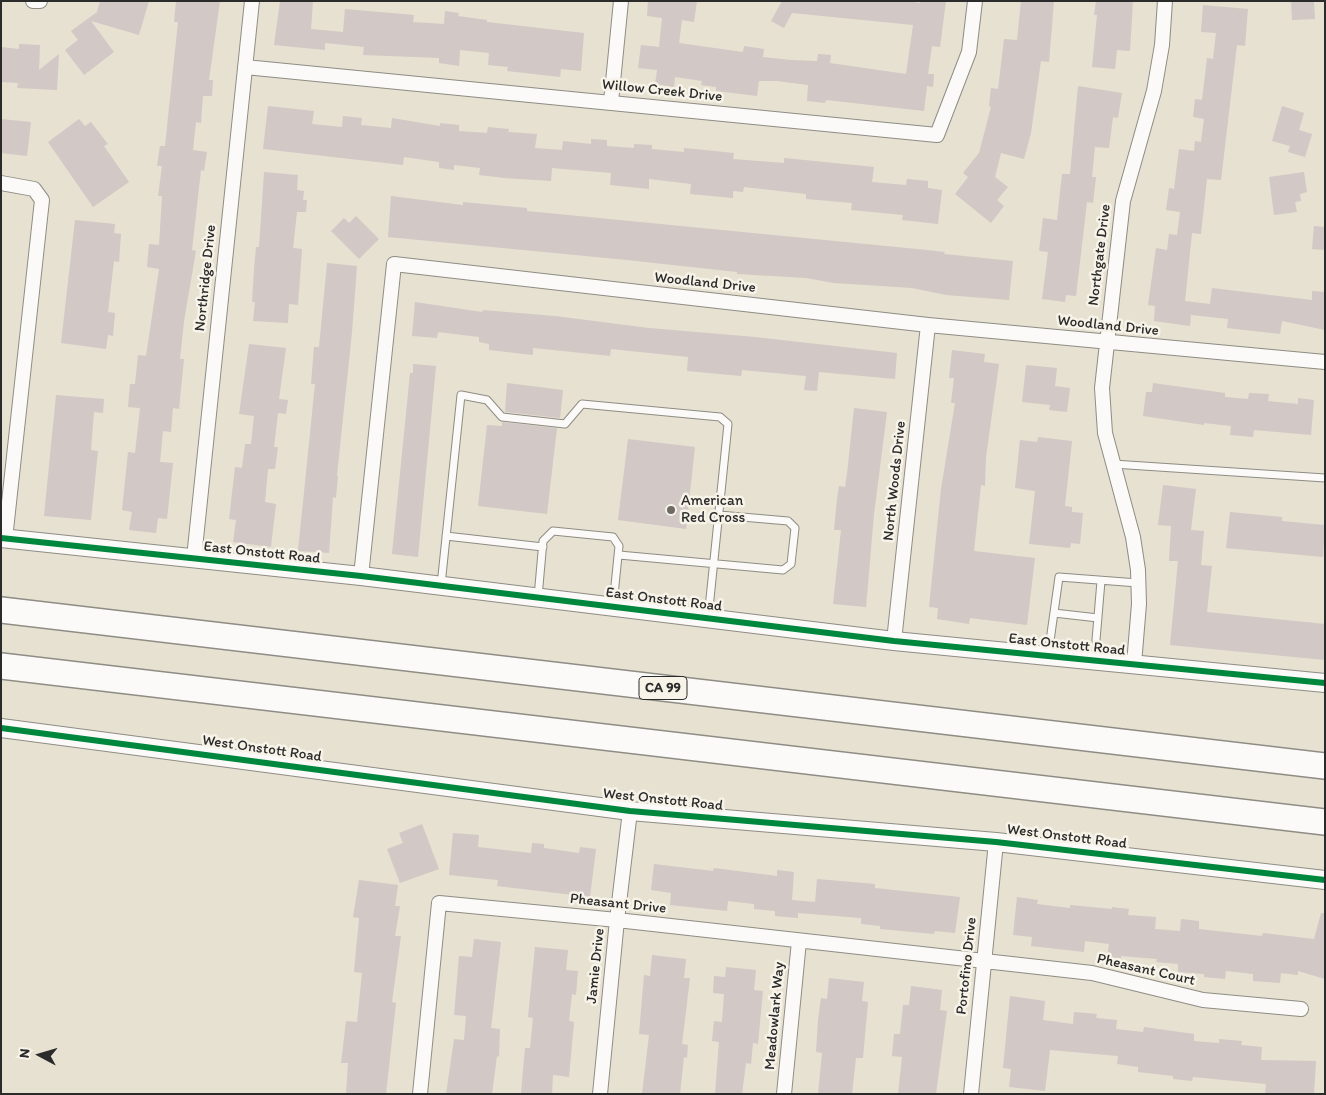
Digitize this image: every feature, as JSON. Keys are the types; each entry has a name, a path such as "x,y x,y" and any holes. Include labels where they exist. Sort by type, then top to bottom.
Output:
{"highway":[{"name":"CA 99","path":"1,610 1325,766"},
{"path":"1,666 1325,822"}],"street":[{"path":"33,1 40,1"},
{"name":"Northridge Drive","path":"194,558 252,1"},
{"path":"611,102 621,1"},
{"name":"Willow Creek Drive","path":"245,67 611,102 936,136 969,52 975,1"},
{"name":"Northgate Drive","path":"1134,664 1139,604 1133,537 1105,432 1102,388 1123,201 1154,91 1162,45 1165,1"},
{"path":"1,183 34,189 42,200 3,539"},
{"name":"Woodland Drive","path":"361,576 394,264 928,324 1325,362"},
{"name":"North Woods Drive","path":"894,641 928,324"},
{"name":"East Onstott Road","path":"3,539 361,576 894,641 1325,683"},
{"name":"West Onstott Road","path":"1,728 630,811 996,842 1325,880"},
{"name":"Jamie Drive","path":"600,1094 630,811"},
{"name":"Portofino Drive","path":"971,1094 996,842"},
{"name":"Pheasant Drive","path":"420,1094 438,903 617,920 984,962"},
{"name":"Meadowlark Way","path":"784,1094 799,941"},
{"name":"Pheasant Court","path":"984,962 1092,973 1203,1000 1301,1008"}],"lane":[{"path":"440,586 461,395 487,400 502,417 565,424 582,404 720,417 728,424 708,618"},
{"path":"1113,464 1325,478"},
{"path":"618,555 782,570 791,564 795,528 788,521 719,515"},
{"path":"538,597 544,541 553,531 613,537 620,546 613,606"},
{"path":"446,536 543,547"},
{"path":"1048,655 1059,577 1138,583"},
{"path":"1096,640 1101,581"},
{"path":"1054,613 1098,618"}],"building":[{"path":"100,1 149,1 139,35 91,21 114,52 84,75 65,50 78,40 71,31 97,12"},
{"path":"176,1 220,1 209,80 213,80 212,96 203,96 201,123 196,122 193,150 207,152 204,171 201,170 192,250 196,251 184,321 180,359 184,359 179,409 173,408 171,432 163,431 160,462 173,463 167,519 158,518 156,533 129,530 132,512 122,510 128,452 135,453 140,408 128,407 130,384 135,384 138,355 146,356 159,269 147,267 149,244 159,245 162,196 158,196 162,166 157,166 160,146 165,146 178,22 174,22"},
{"path":"280,1 313,1 311,29 343,32 345,9 414,15 413,22 444,24 445,11 459,13 458,16 487,20 487,22 584,33 581,71 561,69 560,77 507,71 508,67 488,65 489,53 460,50 459,66 439,63 439,58 363,55 364,47 325,43 325,50 274,45"},
{"path":"648,1 697,1 694,22 682,20 679,43 743,52 744,46 764,49 763,57 791,60 817,61 818,54 831,55 830,63 906,74 913,25 792,13 784,28 771,21 782,1 906,1 920,3 920,1 946,1 940,47 932,46 928,74 934,74 933,87 927,86 924,111 826,100 825,103 807,101 808,85 777,81 759,81 757,96 716,91 716,87 701,85 702,81 675,77 674,87 655,84 657,70 638,68 641,45 659,47 662,18 647,16"},
{"path":"1021,1 1054,1 1049,62 1041,61 1031,133 1024,159 1001,153 995,177 1008,187 997,200 1004,206 991,223 955,194 968,177 963,173 979,153 991,107 989,106 991,88 998,89 1004,39 1017,40"},
{"path":"1096,1 1133,1 1130,51 1117,50 1115,69 1092,67 1097,15 1094,15"},
{"path":"1291,1 1314,1 1315,19 1292,20"},
{"path":"1203,5 1248,9 1245,46 1237,45 1221,180 1207,179 1201,234 1192,233 1185,301 1210,304 1212,288 1312,300 1312,291 1325,292 1325,330 1282,321 1280,334 1227,328 1228,319 1191,315 1190,326 1154,321 1155,306 1148,305 1156,248 1167,250 1169,234 1177,235 1180,212 1166,210 1169,188 1174,189 1179,149 1194,151 1195,141 1201,142 1204,119 1193,117 1195,99 1202,100 1207,58 1213,59 1216,33 1201,32"},
{"path":"19,44 40,45 39,70 59,54 57,90 17,88 18,83 1,82 1,47 19,49"},
{"path":"1078,86 1122,93 1118,118 1113,117 1109,148 1095,147 1092,177 1096,177 1093,203 1087,202 1076,296 1066,295 1065,302 1042,299 1048,252 1039,251 1043,218 1057,220 1062,174 1070,174"},
{"path":"268,106 314,111 312,124 342,127 343,116 362,118 361,125 391,128 392,118 440,126 440,123 459,125 459,131 487,133 488,127 509,129 508,132 537,134 535,148 562,150 563,141 591,144 591,139 607,140 607,146 634,148 634,144 652,145 652,149 684,152 684,148 734,153 733,159 784,163 784,158 874,167 872,182 906,185 907,179 928,181 928,188 942,190 938,224 902,220 903,215 851,210 852,203 806,199 806,194 744,187 743,192 733,191 733,198 690,194 691,184 649,179 649,189 610,185 611,173 552,168 551,181 504,178 479,175 480,168 454,165 454,170 439,168 439,162 404,157 403,165 263,149"},
{"path":"1282,106 1304,113 1299,130 1312,134 1305,157 1288,152 1290,146 1272,141"},
{"path":"1,119 31,122 27,156 1,153"},
{"path":"79,119 85,126 91,122 108,144 104,146 129,182 93,207 48,142"},
{"path":"264,172 298,175 297,190 304,191 303,200 307,200 306,212 297,212 293,248 302,249 298,305 289,304 288,323 253,321 255,302 252,302 254,270 256,247 259,247"},
{"path":"1304,172 1307,192 1300,194 1301,201 1295,202 1297,212 1274,215 1269,177"},
{"path":"391,196 463,205 463,202 527,208 527,211 917,249 945,252 944,254 1013,261 1009,300 946,295 912,288 834,283 806,278 737,274 737,272 627,260 388,237"},
{"path":"356,216 379,239 359,259 331,231 344,218 349,223"},
{"path":"75,220 115,224 114,233 121,234 119,262 114,261 108,312 115,313 113,336 108,335 106,349 61,343"},
{"path":"1314,226 1325,227 1325,250 1312,249"},
{"path":"327,263 357,266 336,498 333,497 329,553 298,551 315,384 311,384 314,347 319,347"},
{"path":"415,302 482,312 483,310 555,316 649,328 755,337 897,353 895,379 819,372 817,391 804,390 806,376 742,370 741,376 687,371 688,357 611,349 610,356 533,348 533,355 489,350 489,344 479,342 479,337 438,332 437,338 412,336"},
{"path":"249,344 286,348 279,399 288,400 286,414 278,413 274,447 278,447 275,469 268,469 265,502 276,504 271,547 233,542 236,520 229,519 235,467 242,468 245,444 251,444 254,416 239,414"},
{"path":"952,350 985,354 984,362 999,364 986,457 985,486 981,485 974,551 1035,558 1027,625 970,618 969,624 937,619 938,608 929,607 941,489 955,403 951,403 954,378 949,378"},
{"path":"413,364 436,366 418,557 392,554 410,373 413,373"},
{"path":"1026,365 1057,368 1055,386 1070,388 1067,412 1049,410 1050,405 1022,402"},
{"path":"507,383 563,390 560,418 505,412"},
{"path":"1153,383 1225,393 1225,397 1248,399 1249,393 1269,394 1268,401 1298,404 1298,398 1314,400 1311,435 1254,430 1253,437 1230,435 1231,426 1204,423 1204,425 1143,416 1146,392 1152,392"},
{"path":"56,395 104,399 103,413 94,412 91,450 98,451 91,520 44,516"},
{"path":"854,408 887,412 874,514 866,607 833,604 841,530 834,530 837,499 839,486 845,487"},
{"path":"502,422 557,428 547,514 478,506 487,425 502,426"},
{"path":"1038,437 1072,441 1065,506 1072,507 1072,512 1083,513 1080,544 1071,543 1070,548 1029,544 1035,491 1015,488 1020,440 1037,442"},
{"path":"628,439 695,447 686,529 618,520"},
{"path":"1163,485 1196,489 1191,530 1204,531 1201,565 1212,566 1207,612 1325,624 1325,660 1170,645 1178,561 1169,561 1171,526 1158,525"},
{"path":"1230,512 1282,517 1282,521 1325,525 1323,557 1226,548"},
{"path":"422,824 439,869 400,883 387,849 403,843 399,833"},
{"path":"453,833 479,835 478,847 531,853 532,843 544,844 544,848 579,853 580,847 596,849 590,897 497,886 498,880 449,875"},
{"path":"654,864 713,871 714,868 777,876 777,870 794,872 792,900 815,902 817,879 875,884 875,888 960,897 955,933 935,931 934,934 880,929 880,926 861,924 861,918 798,913 798,918 775,916 775,911 754,909 754,904 728,901 727,911 670,905 671,893 651,890"},
{"path":"359,880 398,885 395,906 400,906 395,936 401,936 392,1002 396,1003 386,1094 346,1094 348,1063 341,1063 346,1021 357,1022 362,973 354,972 359,918 353,917"},
{"path":"1017,897 1038,900 1037,904 1070,908 1070,905 1129,909 1128,915 1156,917 1155,929 1180,931 1181,919 1199,921 1199,929 1262,936 1263,933 1314,939 1321,913 1325,913 1325,979 1298,971 1298,975 1281,973 1280,983 1253,981 1253,974 1226,971 1225,979 1204,977 1204,974 1178,972 1178,964 1156,962 1157,959 1121,956 1121,958 1107,957 1109,944 1085,941 1084,952 1031,946 1032,937 1013,935"},
{"path":"474,939 501,942 491,1028 500,1029 499,1057 497,1056 492,1094 446,1094 454,1039 464,1040 466,1016 454,1015 459,956 472,957"},
{"path":"535,947 568,950 566,970 578,971 576,995 572,994 569,1021 574,1022 569,1077 553,1075 552,1094 521,1093 525,1048 530,1048 533,1018 528,1017"},
{"path":"652,955 686,959 684,978 690,978 682,1044 688,1045 687,1058 684,1057 680,1094 642,1094 649,1035 639,1034 644,975 650,976"},
{"path":"726,967 756,970 754,990 763,991 758,1044 753,1043 751,1064 746,1063 742,1094 715,1094 719,1042 712,1041 714,1021 722,1022 724,994 713,993 714,976 725,977"},
{"path":"829,978 864,982 862,1001 868,1002 863,1058 856,1058 852,1094 818,1094 822,1053 816,1052 818,1020 821,998 827,999"},
{"path":"911,986 942,990 940,1010 947,1011 936,1094 898,1094 902,1057 892,1056 894,1034 900,1034 903,1005 909,1005"},
{"path":"1010,996 1045,1001 1043,1020 1073,1024 1074,1012 1097,1014 1096,1018 1117,1020 1116,1029 1143,1032 1144,1027 1194,1034 1194,1041 1219,1043 1219,1039 1242,1041 1241,1045 1262,1047 1261,1060 1316,1061 1314,1094 1265,1094 1266,1084 1193,1077 1192,1081 1173,1079 1173,1076 1138,1072 1138,1067 1117,1064 1118,1056 1050,1050 1045,1091 1009,1087 1011,1069 1003,1068"}],"cycle path":[{"path":"1,538 361,576 894,641 1325,683"},
{"path":"1,728 630,811 996,842 1325,880"}],"place":[{"name":"American Red Cross","path":"671,510"}]}
